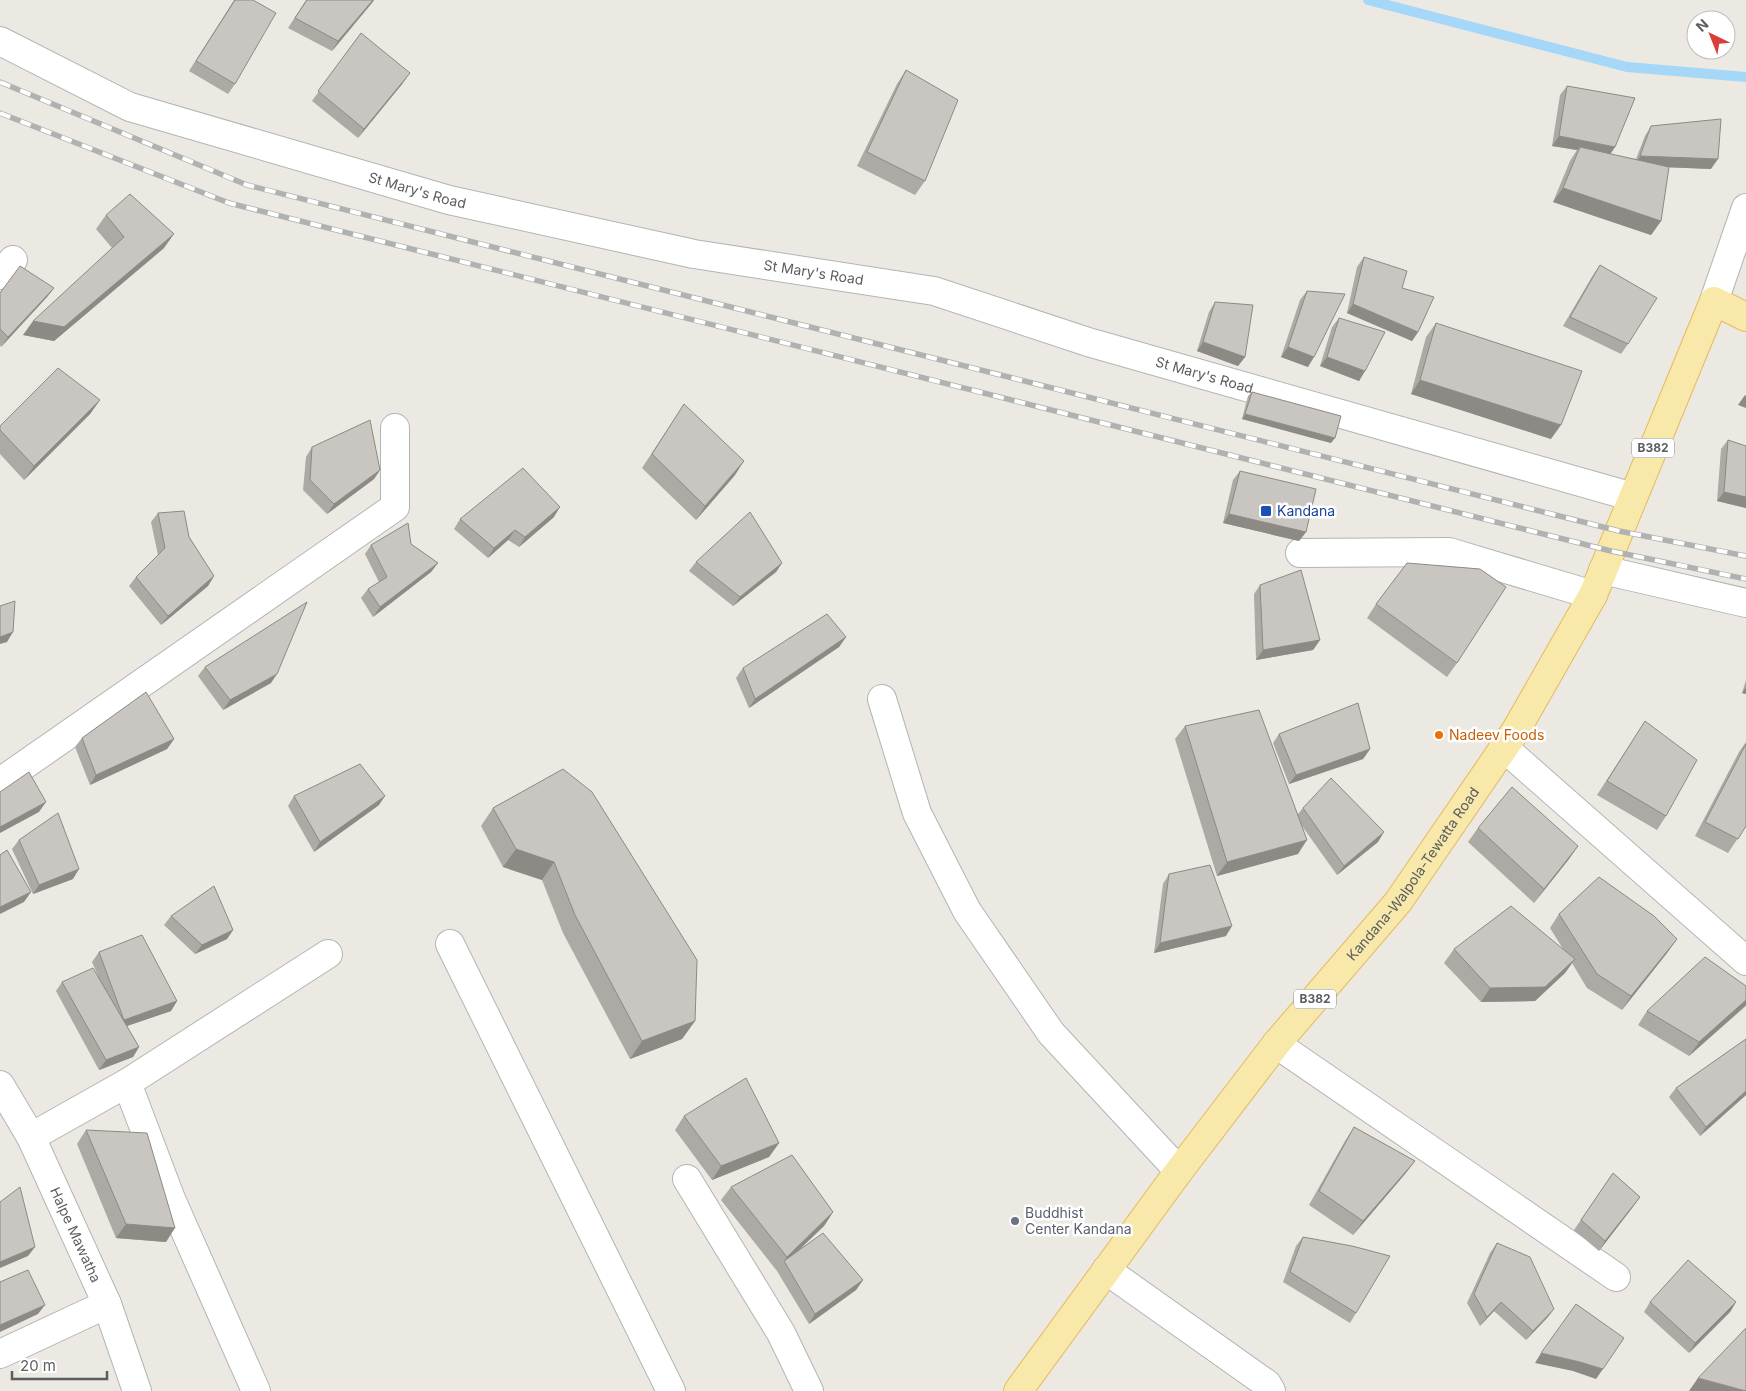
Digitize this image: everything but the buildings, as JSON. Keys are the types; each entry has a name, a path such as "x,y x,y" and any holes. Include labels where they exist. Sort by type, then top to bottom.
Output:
{"main road":[{"name":"Kandana-Walpola-Tewatta Road","path":"1018,1391 1179,1170 1276,1044 1398,902 1516,730 1598,582 1714,301"},
{"path":"1714,301 1746,317"}],"street":[{"name":"St Mary's Road","path":"0,41 130,107 449,200 694,254 934,291 1088,342 1633,497"},
{"path":"1714,301 1746,208"},
{"path":"0,782 395,507 395,428"},
{"path":"1300,553 1449,552 1598,582 1746,603"},
{"path":"882,699 917,813 967,910 1051,1033 1179,1170"},
{"path":"1503,747 1746,961"},
{"path":"450,944 671,1391"},
{"path":"31,1137 127,1083 328,954"},
{"path":"1276,1044 1616,1277"},
{"path":"127,1083 171,1200 256,1391"},
{"name":"Halpe Mawatha","path":"0,1085 31,1137 106,1304 137,1391"},
{"path":"687,1179 782,1334 809,1391"},
{"path":"1106,1270 1267,1384 1271,1391"},
{"path":"0,1354 106,1304"}],"waterway":[{"path":"1368,0 1627,67 1746,77"}],"railway":[{"path":"0,82 247,185 1619,531 1746,556"},
{"path":"0,113 229,203 1611,551 1746,579"}],"place":[{"name":"Kandana","path":"1266,511"},
{"name":"Nadeev Foods","path":"1439,735"},
{"name":"Buddhist Center Kandana","path":"1015,1221"}]}
